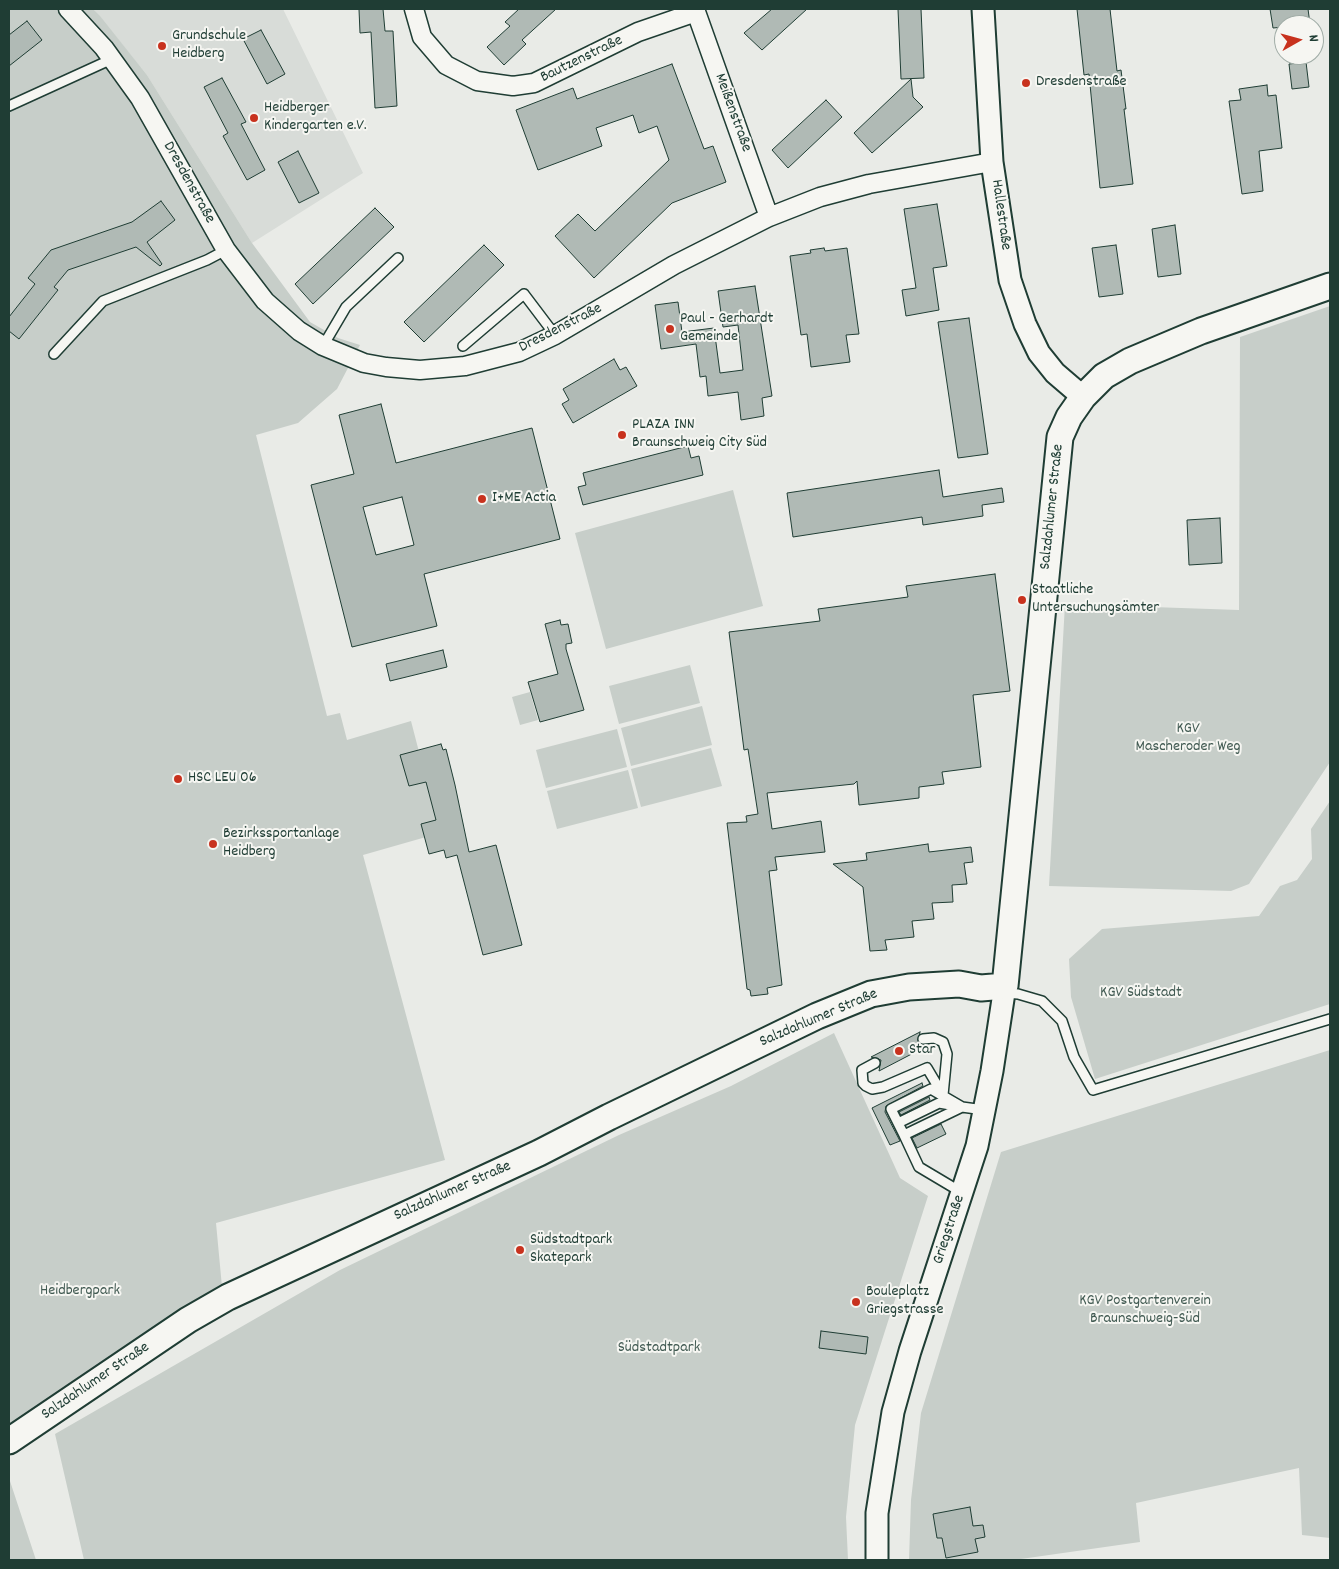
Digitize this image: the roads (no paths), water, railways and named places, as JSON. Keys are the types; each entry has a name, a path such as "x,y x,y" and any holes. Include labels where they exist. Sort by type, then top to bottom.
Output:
{"main road":[{"name":"Salzdahlumer Straße","path":"9,1441 172,1330 228,1297 539,1153 817,1016 871,994 909,987 959,984 1005,990 1060,438 1069,417 1082,397 1104,376 1130,361 1201,331 1330,286"}],"street":[{"name":"Dresdenstraße","path":"68,9 112,59 144,106 226,250 244,276 280,316 323,346 364,363 386,367 427,369 465,366 492,361 520,352 556,335 674,265 769,217 820,197 869,184 992,162"},
{"name":"Bautzenstraße","path":"414,9 422,37 446,65 477,81 513,86 534,83 638,32 695,10"},
{"name":"Hallestraße","path":"983,9 992,162 1010,280 1024,324 1049,366 1082,397"},
{"name":"Meißenstraße","path":"695,10 769,217"},
{"name":"Griegstraße","path":"877,1560 878,1513 893,1412 910,1351 977,1146 1005,990"}],"lane":[{"path":"9,106 112,59"},
{"path":"54,354 103,302 207,260 226,250"},
{"path":"323,346 346,307 398,258"},
{"path":"463,346 524,294 556,335"},
{"path":"1005,990 1042,1001 1062,1021 1074,1057 1093,1090 1330,1019"},
{"path":"923,1039 934,1038 943,1042 947,1054 943,1095"},
{"path":"875,1064 862,1070 863,1083 872,1089 883,1087 926,1068 943,1095"},
{"path":"962,1107 931,1089 891,1109 919,1168 963,1193"},
{"path":"898,1123 939,1103 984,1110"},
{"path":"904,1135 962,1107"}],"place":[{"name":"Grundschule Heidberg","path":"162,46"},
{"name":"Dresdenstraße","path":"1026,83"},
{"name":"Heidberger Kindergarten e.V.","path":"254,118"},
{"name":"Paul - Gerhardt Gemeinde","path":"670,329"},
{"name":"PLAZA INN Braunschweig City Süd","path":"622,435"},
{"name":"I+ME Actia","path":"482,499"},
{"name":"Staatliche Untersuchungsämter","path":"1022,600"},
{"name":"HSC LEU 06","path":"178,779"},
{"name":"Bezirkssportanlage Heidberg","path":"213,844"},
{"name":"Star","path":"899,1051"},
{"name":"Südstadtpark Skatepark","path":"520,1250"},
{"name":"Bouleplatz Griegstrasse","path":"856,1302"}],"park label":[{"name":"KGV Mascheroder Weg","path":"1188,739"},
{"name":"KGV Südstadt","path":"1141,994"},
{"name":"Heidbergpark","path":"80,1292"},
{"name":"KGV Postgartenverein Braunschweig-Süd","path":"1145,1311"},
{"name":"Südstadtpark","path":"659,1349"}]}
